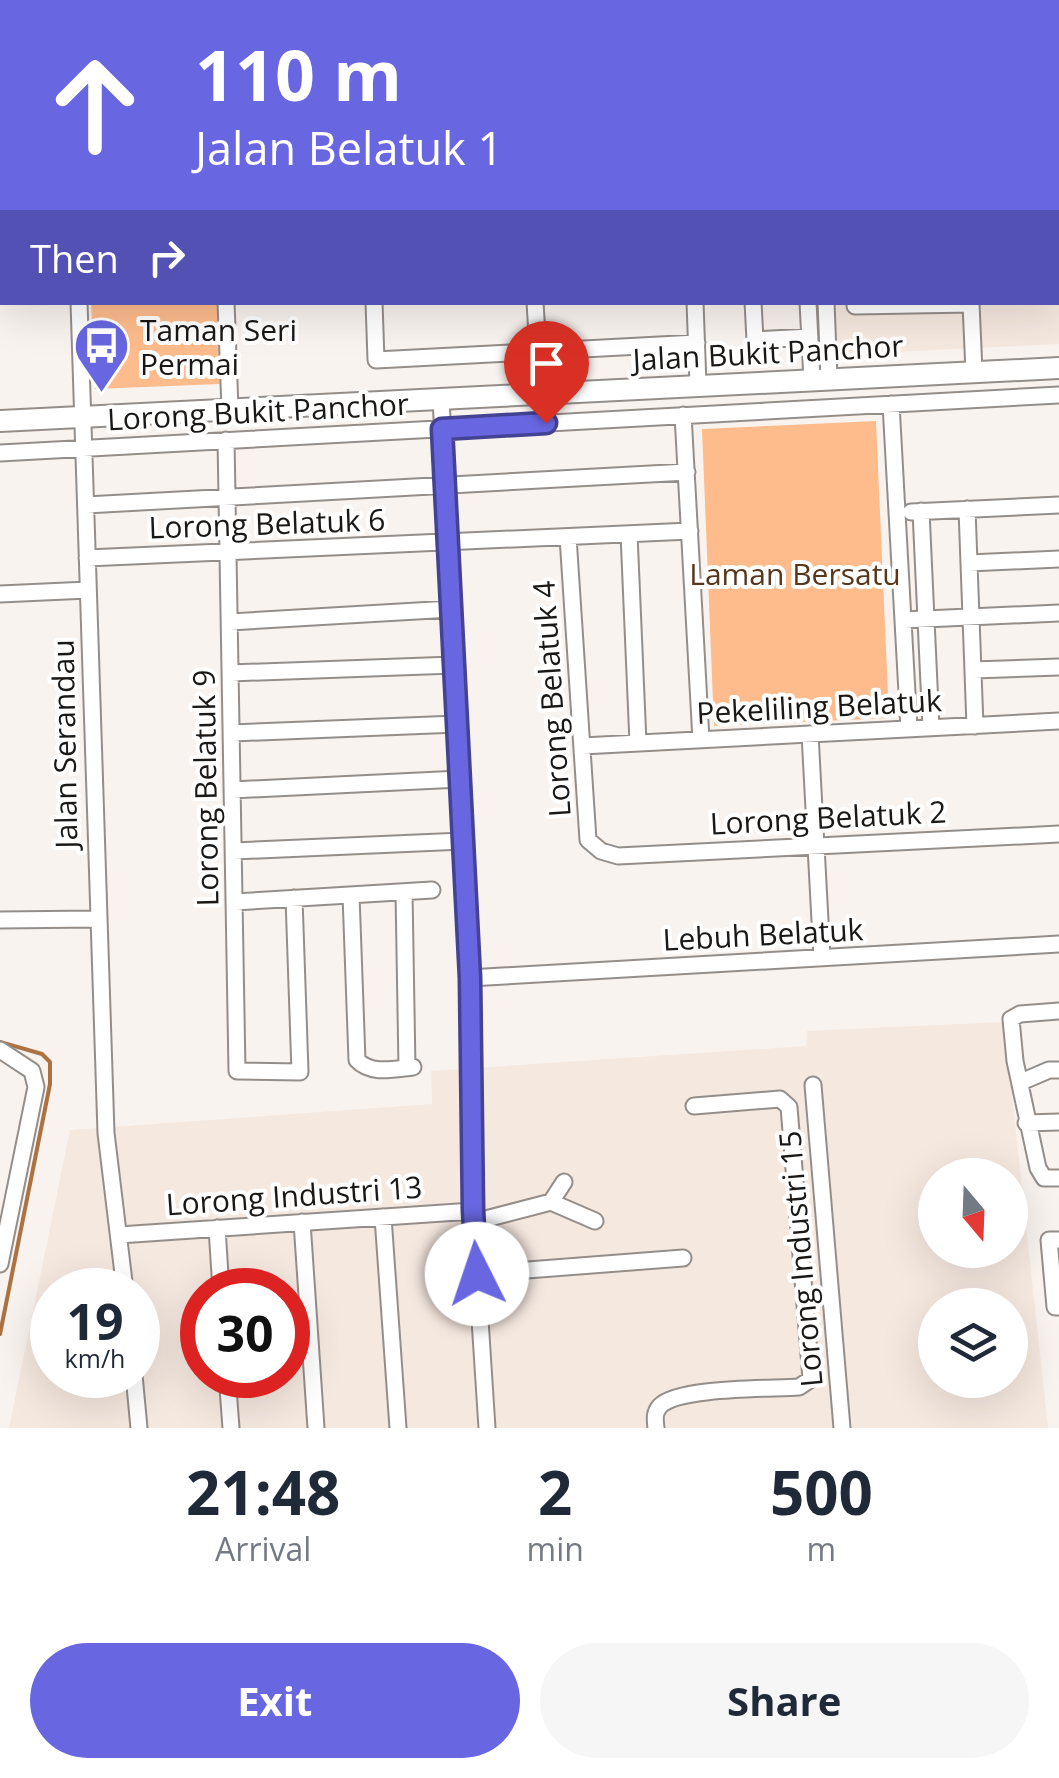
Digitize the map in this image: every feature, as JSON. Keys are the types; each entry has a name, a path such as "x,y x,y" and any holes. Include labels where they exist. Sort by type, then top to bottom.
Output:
{"main road":[{"name":"Jalan Bukit Panchor","path":"0,421 1059,368"}],"street":[{"name":"Jalan Serandau","path":"78,305 96,919 106,1134 123,1268"},
{"path":"226,305 230,409"},
{"path":"374,305 376,360 697,343"},
{"path":"535,305 538,352"},
{"path":"695,305 698,385"},
{"path":"754,305 755,340 810,336"},
{"path":"808,305 810,336 821,379"},
{"path":"821,379 826,305"},
{"path":"855,305 913,305"},
{"path":"971,305 974,371"},
{"name":"Lorong Bukit Panchor","path":"0,452 1059,395"},
{"path":"441,398 470,978 473,1216 488,1428"},
{"path":"891,404 909,729"},
{"path":"683,415 702,740"},
{"name":"Lorong Belatuk 9","path":"226,440 238,1072 300,1072 294,898"},
{"path":"86,506 686,472"},
{"path":"897,512 1059,506"},
{"path":"967,509 975,726"},
{"path":"921,511 931,728"},
{"name":"Lorong Belatuk 6","path":"87,558 690,531"},
{"path":"629,534 638,743"},
{"name":"Lorong Belatuk 4","path":"568,537 588,840 601,851"},
{"path":"969,562 1059,560"},
{"path":"0,594 88,590"},
{"path":"230,622 451,609"},
{"path":"903,620 1059,612"},
{"path":"230,673 454,665"},
{"path":"973,670 1059,667"},
{"name":"Pekeliling Belatuk","path":"582,746 1059,721"},
{"path":"232,732 457,724"},
{"path":"810,734 822,958"},
{"path":"232,790 460,779"},
{"name":"Lorong Belatuk 2","path":"601,851 618,856 1059,834"},
{"path":"234,850 463,841"},
{"path":"234,902 432,890"},
{"path":"351,895 357,1060 364,1068 376,1070 410,1067 404,892"},
{"path":"0,920 96,919"},
{"name":"Lebuh Belatuk","path":"470,978 1059,944"},
{"path":"1059,1011 1020,1014 1012,1019 1015,1060 1038,1168 1044,1178 1059,1178"},
{"path":"0,1050 32,1070 36,1088 0,1264"},
{"path":"1021,1082 1049,1070 1059,1070"},
{"name":"Lorong Industri 15","path":"813,1086 842,1428"},
{"path":"656,1428 655,1414 663,1402 688,1395 799,1387 811,1379 790,1107 780,1098 694,1106"},
{"path":"1026,1123 1059,1122"},
{"path":"564,1182 551,1202 595,1221"},
{"name":"Lorong Industri 13","path":"119,1235 382,1217 473,1216 551,1202"},
{"path":"382,1217 398,1428"},
{"path":"302,1222 316,1428"},
{"path":"217,1228 220,1268"},
{"path":"1059,1240 1049,1240 1055,1307 1059,1307"},
{"path":"477,1274 683,1258"},
{"path":"137,1398 140,1428"},
{"path":"229,1398 231,1428"}],"shaded area":[{"path":"833,305 1059,305 1059,344 835,355"},
{"path":"1004,1022 1019,1158 918,1158 918,1268 1028,1268 1028,1243 1048,1428 9,1428 30,1325 30,1398 160,1398 160,1268 42,1268 70,1130 432,1104 431,1071 806,1046 807,1031"}],"green space":[{"path":"91,305 217,305 220,384 95,389"},
{"name":"Laman Bersatu","path":"876,421 889,718 714,726 702,429"}],"waterway":[{"path":"0,1042 42,1054 50,1062 50,1084 0,1334"}],"place":[{"name":"Taman Seri Permai","path":"101,395"}],"route":[{"path":"477,1274 470,978 442,429 546,423"}]}
